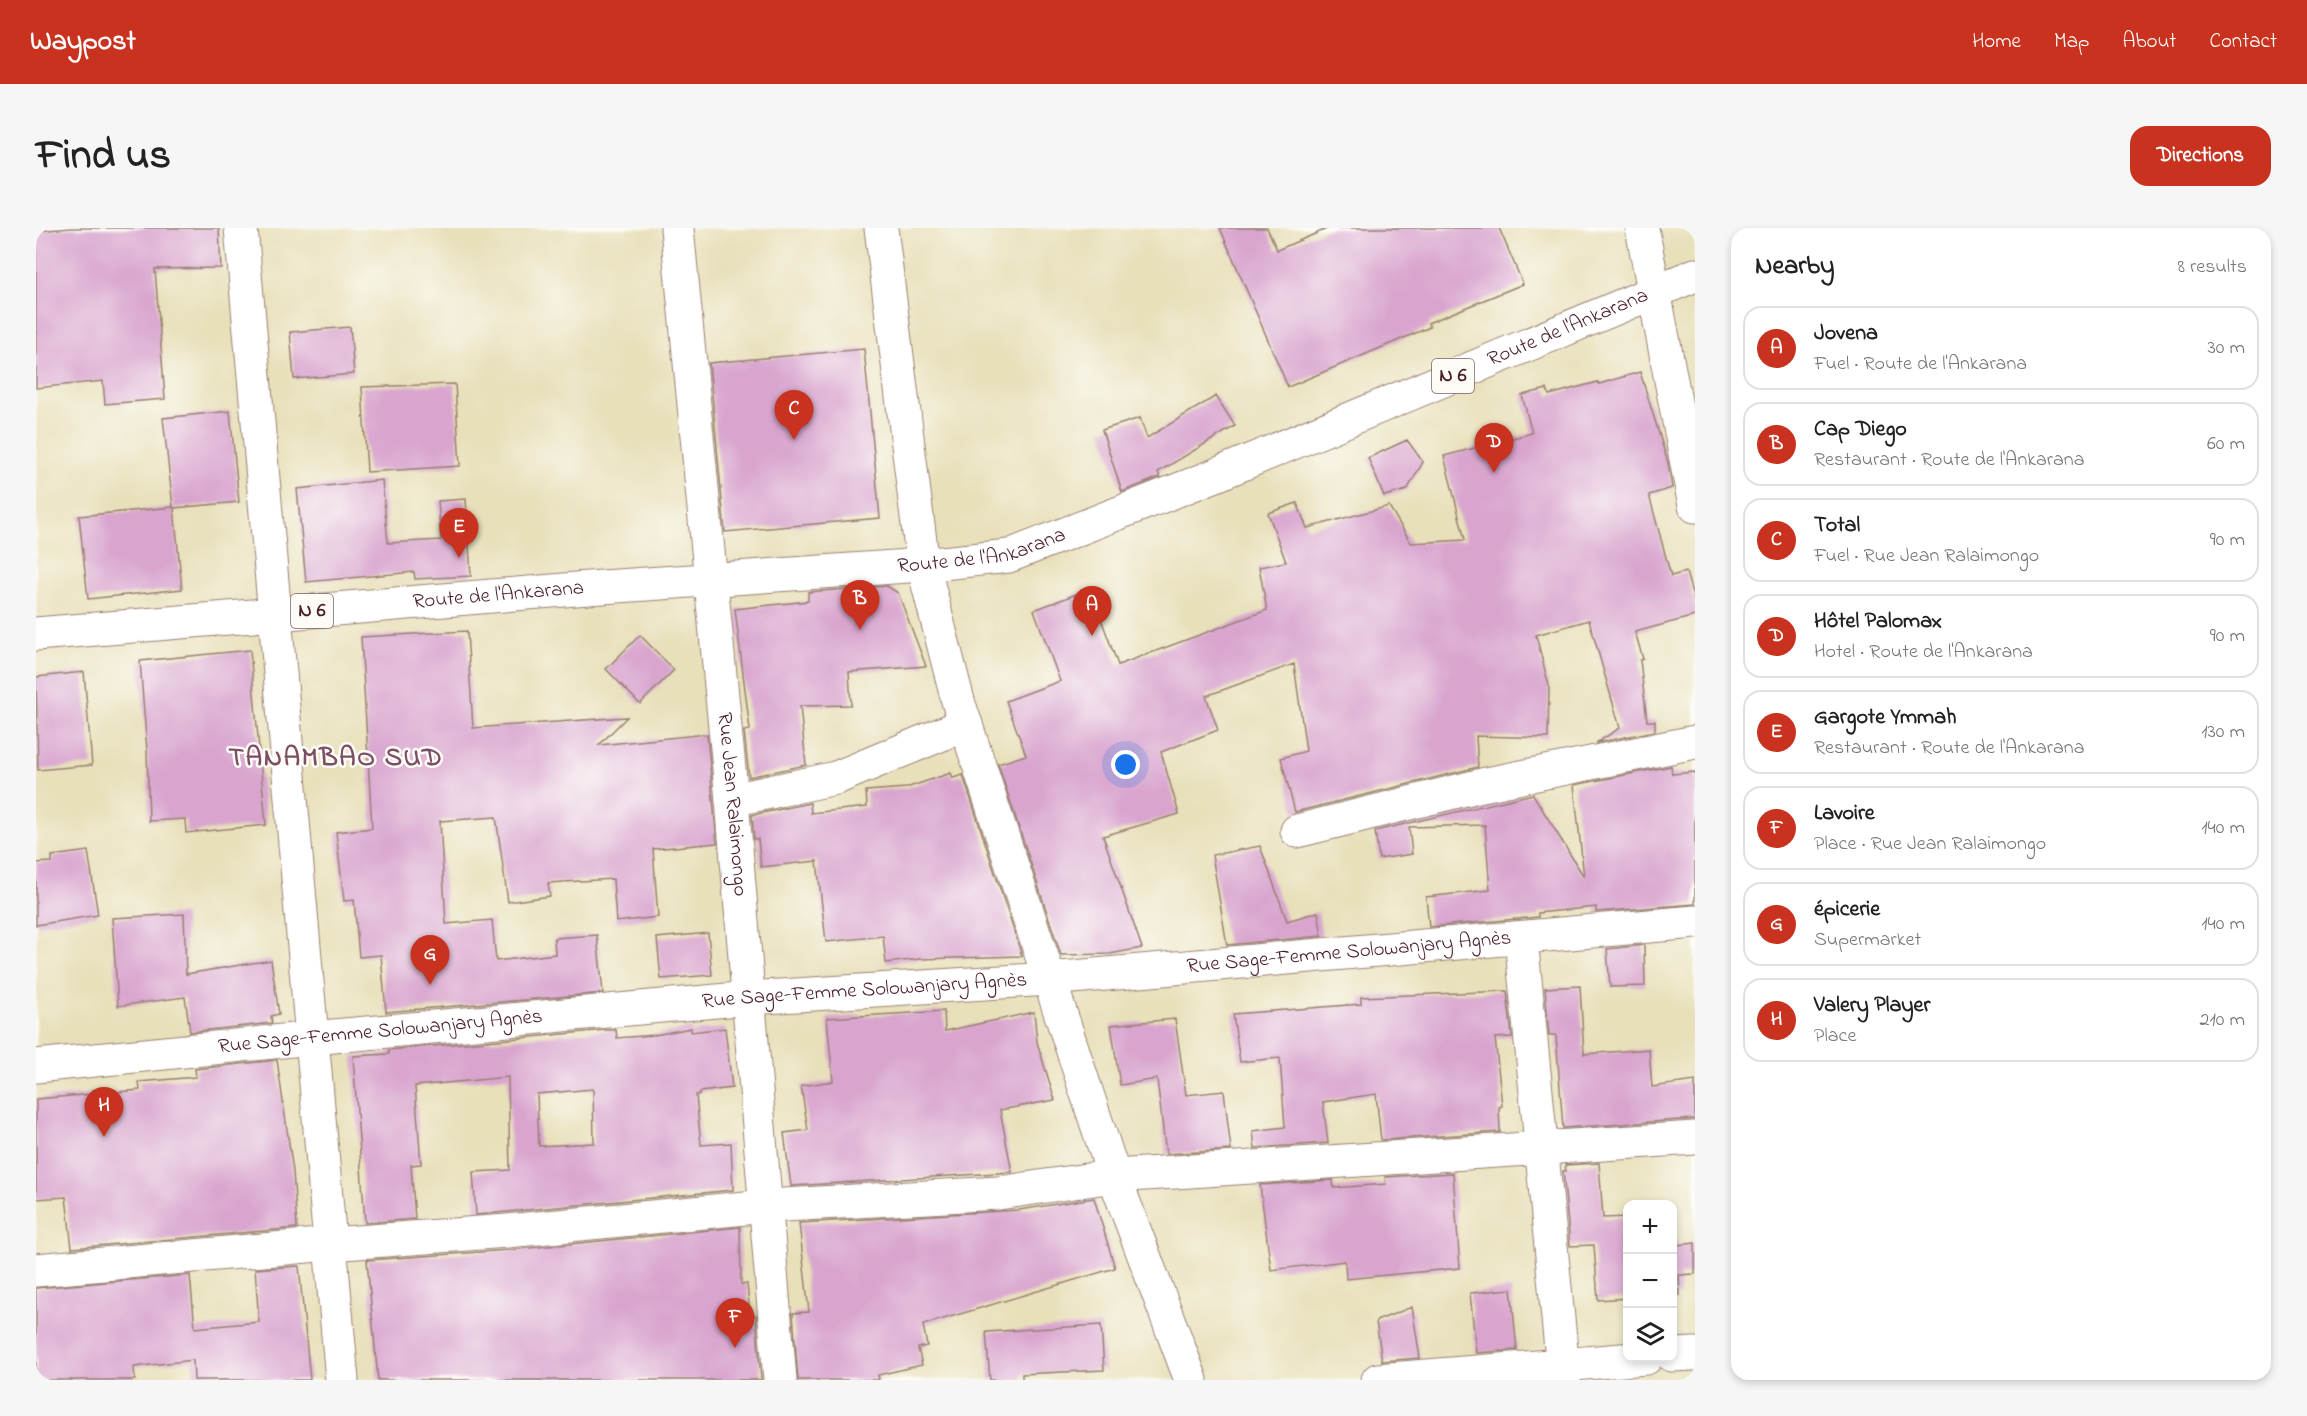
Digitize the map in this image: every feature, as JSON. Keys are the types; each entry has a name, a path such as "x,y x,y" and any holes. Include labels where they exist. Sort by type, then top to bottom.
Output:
{"street":[{"path":"241,228 342,1380"},
{"name":"Rue Jean Ralaimongo","path":"677,228 732,800 780,1380"},
{"path":"881,228 923,565 966,724 1114,1176 1191,1380"},
{"path":"1642,228 1695,506"},
{"name":"Route de l'Ankarana","path":"36,634 588,588 923,565 1009,556 1211,477 1695,275"},
{"path":"732,800 836,778 966,724"},
{"path":"1297,831 1482,785 1695,742"},
{"name":"Rue Sage-Femme Solowanjary Agnès","path":"36,1066 749,998 1050,979 1695,922"},
{"path":"1521,938 1563,1372"},
{"path":"36,1270 330,1244 507,1232 766,1206 999,1193 1114,1176 1695,1138"},
{"path":"1677,1355 1695,1354"},
{"path":"1378,1380 1563,1372 1623,1362"}],"building":[{"path":"71,228 219,228 221,268 155,269 165,399 105,404 103,381 36,388 36,231"},
{"path":"1220,228 1267,228 1277,250 1329,228 1499,228 1523,284 1428,323 1430,327 1288,387"},
{"path":"350,327 354,374 294,379 290,332"},
{"path":"864,349 880,518 725,532 709,363"},
{"path":"1640,372 1668,463 1672,488 1649,495 1671,576 1686,572 1695,604 1695,616 1635,632 1643,659 1640,660 1647,721 1655,721 1655,731 1596,743 1620,728 1589,620 1536,635 1549,686 1548,738 1476,736 1478,767 1295,812 1281,758 1306,751 1294,664 1206,696 1218,730 1161,752 1179,814 1103,836 1142,948 1110,954 1061,955 998,764 1026,755 1006,701 1060,681 1034,610 1090,589 1118,665 1267,610 1259,567 1286,562 1268,513 1297,503 1307,528 1389,506 1411,543 1465,540 1444,456 1532,433 1522,395 1547,389 1549,395"},
{"path":"455,384 460,466 367,472 362,387"},
{"path":"1216,396 1235,426 1158,472 1160,477 1122,492 1102,430 1140,418 1147,438"},
{"path":"230,411 239,502 174,508 182,589 88,599 79,516 173,507 163,418"},
{"path":"1407,440 1423,462 1407,490 1384,496 1368,458"},
{"path":"382,480 388,543 441,540 438,501 466,499 471,576 415,579 414,572 306,582 297,489"},
{"path":"887,586 898,593 926,666 849,672 851,705 800,706 806,765 749,777 744,731 750,730 735,609 808,601 808,592"},
{"path":"467,631 473,728 627,717 599,745 707,734 717,843 653,849 658,917 616,922 613,879 548,883 550,896 508,902 496,817 440,821 446,924 492,920 496,961 555,954 554,938 597,935 603,993 386,1012 381,955 359,957 354,900 344,901 336,832 372,828 361,637"},
{"path":"640,635 674,670 640,704 606,669"},
{"path":"250,650 266,825 186,833 185,819 149,821 147,751 140,661"},
{"path":"84,672 92,765 38,770 36,677"},
{"path":"1671,766 1672,774 1695,772 1695,904 1596,912 1596,907 1538,913 1538,917 1429,927 1426,897 1490,890 1485,825 1409,827 1412,854 1379,859 1375,831 1533,794 1584,877 1574,785"},
{"path":"951,773 953,778 963,775 1022,956 920,959 886,963 883,936 826,942 817,861 761,867 758,839 754,839 752,815 810,803 811,813 867,807 866,791 906,788"},
{"path":"1260,846 1287,921 1318,912 1322,936 1227,945 1212,855"},
{"path":"88,851 98,915 36,925 36,863 52,862 52,856"},
{"path":"184,914 186,974 271,960 279,1014 271,1016 272,1023 190,1032 185,997 118,1006 112,918"},
{"path":"708,933 712,975 661,979 657,938"},
{"path":"1644,945 1645,986 1610,987 1607,949"},
{"path":"1580,986 1584,1054 1649,1049 1652,1087 1695,1081 1695,1119 1563,1128 1556,1035 1549,1035 1545,988"},
{"path":"1507,991 1512,1037 1495,1038 1502,1106 1499,1107 1500,1132 1381,1140 1376,1094 1323,1102 1328,1143 1255,1148 1253,1131 1285,1127 1280,1058 1240,1062 1233,1014 1361,1004 1361,997"},
{"path":"944,1011 945,1031 1034,1012 1037,1042 1055,1100 1000,1110 1012,1172 791,1186 784,1133 808,1130 801,1086 833,1081 827,1018"},
{"path":"1175,1019 1186,1095 1224,1091 1231,1150 1166,1154 1157,1079 1120,1085 1111,1025"},
{"path":"691,1028 691,1032 725,1028 732,1088 700,1092 696,1095 701,1145 731,1143 733,1190 476,1215 473,1172 510,1170 508,1077 415,1086 421,1164 411,1165 415,1219 365,1223 353,1056 389,1054 389,1050 606,1030 616,1030 617,1038 655,1035","holes":["593,1089 594,1143 539,1146 537,1094"]},
{"path":"277,1060 293,1171 297,1228 72,1248 66,1197 36,1199 36,1099 140,1090 139,1082 196,1077 195,1069"},
{"path":"1599,1163 1603,1218 1623,1217 1623,1298 1598,1300 1594,1245 1570,1246 1563,1171 1566,1171 1565,1165"},
{"path":"1453,1173 1460,1268 1346,1279 1345,1261 1271,1270 1260,1185 1333,1180 1334,1188 1386,1184 1385,1177"},
{"path":"1094,1198 1115,1268 923,1325 927,1346 918,1348 922,1365 878,1375 879,1380 798,1380 793,1313 809,1312 799,1223 1019,1210"},
{"path":"740,1227 741,1284 747,1284 750,1316 756,1315 761,1380 378,1380 367,1260 509,1250"},
{"path":"1695,1243 1695,1274 1679,1275 1680,1295 1677,1295 1677,1245"},
{"path":"299,1266 310,1380 194,1380 193,1360 134,1367 135,1380 36,1380 36,1288 190,1275 195,1328 259,1322 255,1269"},
{"path":"1511,1289 1517,1350 1476,1353 1470,1293"},
{"path":"1412,1307 1420,1358 1382,1361 1376,1321"},
{"path":"1101,1325 1104,1370 1022,1374 1022,1380 990,1380 986,1332"}],"place":[{"name":"Total","path":"794,440"},
{"name":"Hôtel Palomax","path":"1494,473"},
{"name":"Gargote Ymmah","path":"459,558"},
{"name":"Cap Diego","path":"860,630"},
{"name":"Jovena","path":"1092,636"},
{"name":"épicerie","path":"430,985"},
{"name":"Valery Player","path":"104,1137"},
{"name":"Lavoire","path":"735,1348"}],"district":[{"name":"TANAMBAO SUD","path":"336,758"}]}
